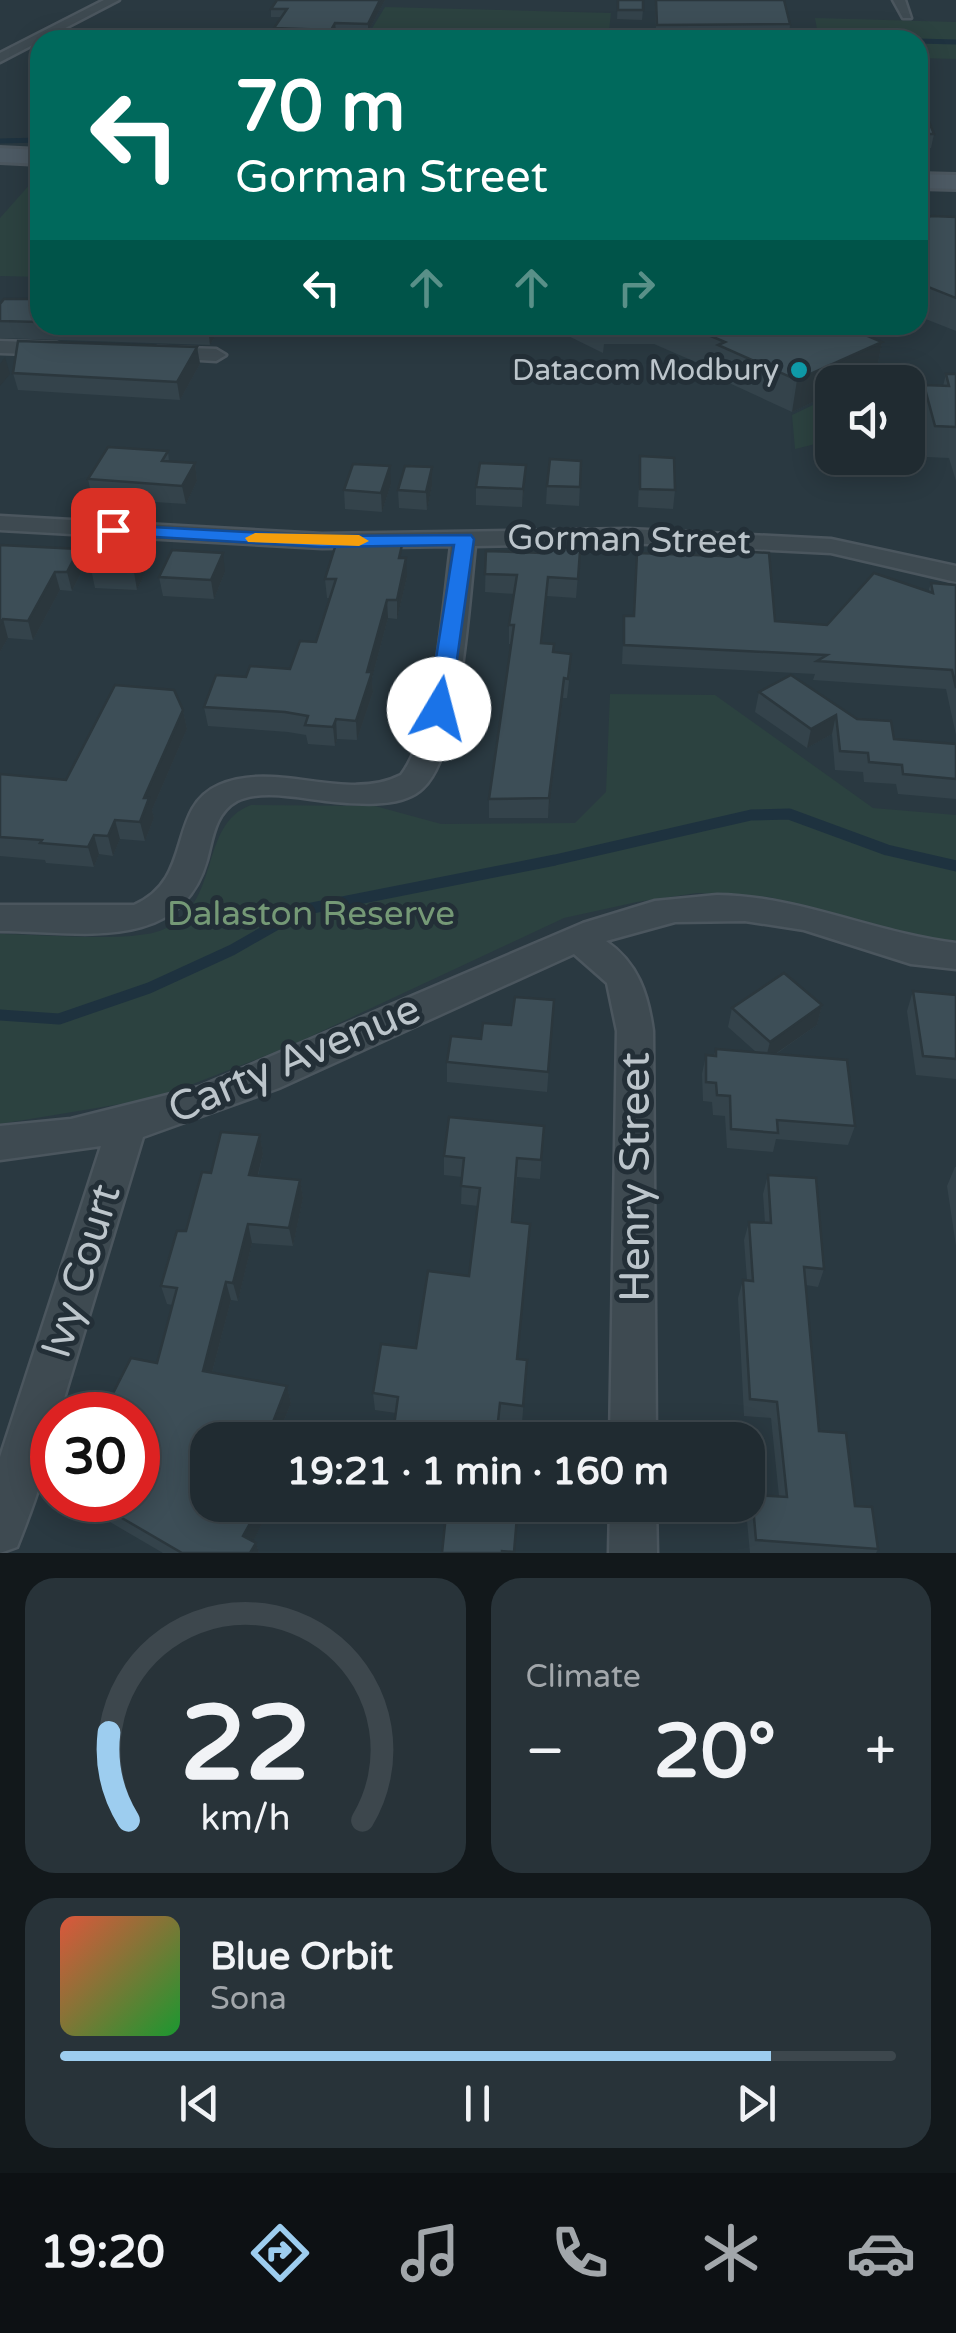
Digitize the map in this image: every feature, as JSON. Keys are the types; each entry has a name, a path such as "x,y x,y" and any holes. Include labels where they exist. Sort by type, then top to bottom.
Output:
{"main road":[{"path":"0,157 30,159"},
{"path":"928,181 956,182"},
{"path":"928,190 956,190"}],"street":[{"path":"54,30 112,0"},
{"path":"900,0 907,15"},
{"path":"0,58 30,42"},
{"path":"0,347 74,350"},
{"path":"130,352 216,355"},
{"name":"Gorman Street","path":"0,522 322,542 628,536 831,546 956,574"},
{"path":"0,918 137,918 156,913 181,890 210,809 222,796 242,788 396,790 416,779 434,743 464,539"},
{"name":"Carty Avenue","path":"0,1142 78,1136 126,1126 255,1084 492,974 620,923 673,910 731,908 790,914 910,950 956,956"},
{"name":"Henry Street","path":"577,939 608,957 623,976 636,1031 634,1422"},
{"name":"Ivy Court","path":"0,1530 126,1126"},
{"path":"633,1522 633,1553"}],"green space":[{"path":"385,7 611,13 609,30 371,30"},
{"path":"815,18 956,22 956,59 928,58 928,30 817,30"},
{"path":"30,184 30,277 0,276 0,218"},
{"path":"815,404 815,444 795,449 792,415"},
{"name":"Dalaston Reserve","path":"610,694 715,695 873,808 956,815 956,941 921,938 769,897 697,893 637,902 564,918 288,1047 157,1098 0,1124 0,934 107,937 162,930 181,918 194,903 223,829 234,815 251,805 375,806 441,824 575,823 606,792"}],"building":[{"path":"277,0 380,0 368,24 335,23 331,30 274,28 287,9 271,9"},
{"path":"618,0 643,0 643,10 618,10"},
{"path":"656,0 784,0 790,24 657,25"},
{"path":"928,217 956,217 956,298 928,287"},
{"path":"4,299 30,299 30,322 0,321 0,304"},
{"path":"709,335 866,335 882,342 831,365 815,365 815,372 797,380 718,345 725,342"},
{"path":"18,341 197,347 177,382 13,373"},
{"path":"946,374 956,374 956,427 935,426 925,385 949,386"},
{"path":"108,447 168,451 162,461 195,463 182,486 88,479"},
{"path":"640,456 674,458 675,490 640,489"},
{"path":"550,459 581,461 580,487 547,486"},
{"path":"480,463 526,465 523,489 476,487"},
{"path":"353,464 390,466 381,493 344,490"},
{"path":"405,466 432,467 426,492 398,490"},
{"path":"544,538 572,539 572,550 580,551 578,579 548,577 541,643 554,644 553,652 571,654 568,679 564,678 549,798 489,799 514,625 509,625 517,575 485,574 486,551 542,553"},
{"path":"336,544 402,545 399,558 406,558 397,600 387,600 367,672 372,672 356,721 336,719 333,727 305,725 308,716 204,707 216,675 246,677 250,666 290,669 300,641 316,642 336,579 325,579"},
{"path":"0,545 79,549 67,572 55,572 28,621 3,619 0,624"},
{"path":"102,546 145,548 134,572 91,569"},
{"path":"172,550 223,553 211,580 159,577"},
{"path":"721,550 769,553 775,621 827,625 874,573 933,593 931,583 956,585 956,688 952,670 817,661 827,655 624,645 624,616 634,616 637,553 722,556"},
{"path":"791,675 857,719 891,721 894,739 956,744 956,779 903,774 902,765 869,762 868,753 840,751 836,715 811,729 759,692"},
{"path":"115,685 174,690 183,710 144,798 149,798 140,822 115,820 108,836 94,835 88,847 0,837 0,774 66,780"},
{"path":"784,973 822,1005 770,1042 732,1008"},
{"path":"913,991 956,995 956,1059 923,1056"},
{"path":"515,997 554,1000 548,1072 447,1062 451,1036 481,1039 483,1023 511,1025"},
{"path":"716,1049 847,1060 855,1126 777,1120 778,1133 731,1129 730,1096 717,1095 716,1083 706,1082 706,1055 716,1056"},
{"path":"449,1117 544,1126 541,1160 517,1158 512,1222 530,1224 517,1359 527,1360 523,1406 500,1403 498,1422 395,1422 398,1397 373,1393 381,1344 416,1348 428,1271 469,1276 480,1188 461,1186 464,1158 444,1156"},
{"path":"221,1132 260,1135 249,1175 300,1180 289,1228 248,1224 233,1283 226,1282 203,1371 287,1386 273,1422 190,1422 190,1522 251,1522 243,1536 256,1543 250,1553 182,1553 129,1522 160,1522 160,1392 114,1392 131,1358 157,1363 177,1288 161,1286 177,1231 186,1231 202,1172 211,1173"},
{"path":"768,1175 816,1178 824,1269 804,1267 819,1431 846,1433 855,1506 872,1507 878,1549 756,1540 754,1522 765,1522 765,1496 787,1497 777,1402 750,1399 743,1280 753,1281 749,1222 771,1223"},
{"path":"445,1522 517,1522 514,1552 442,1553"}],"waterway":[{"path":"928,41 956,42"},
{"path":"0,141 30,140"},
{"path":"0,1015 59,1019 149,988 232,950 302,910 555,860 751,815 789,814 887,850 956,866"}],"slow traffic":[{"path":"255,538 359,541"}],"place":[{"name":"Datacom Modbury","path":"799,370"}],"route":[{"path":"113,530 322,542 464,539 439,709"}]}
